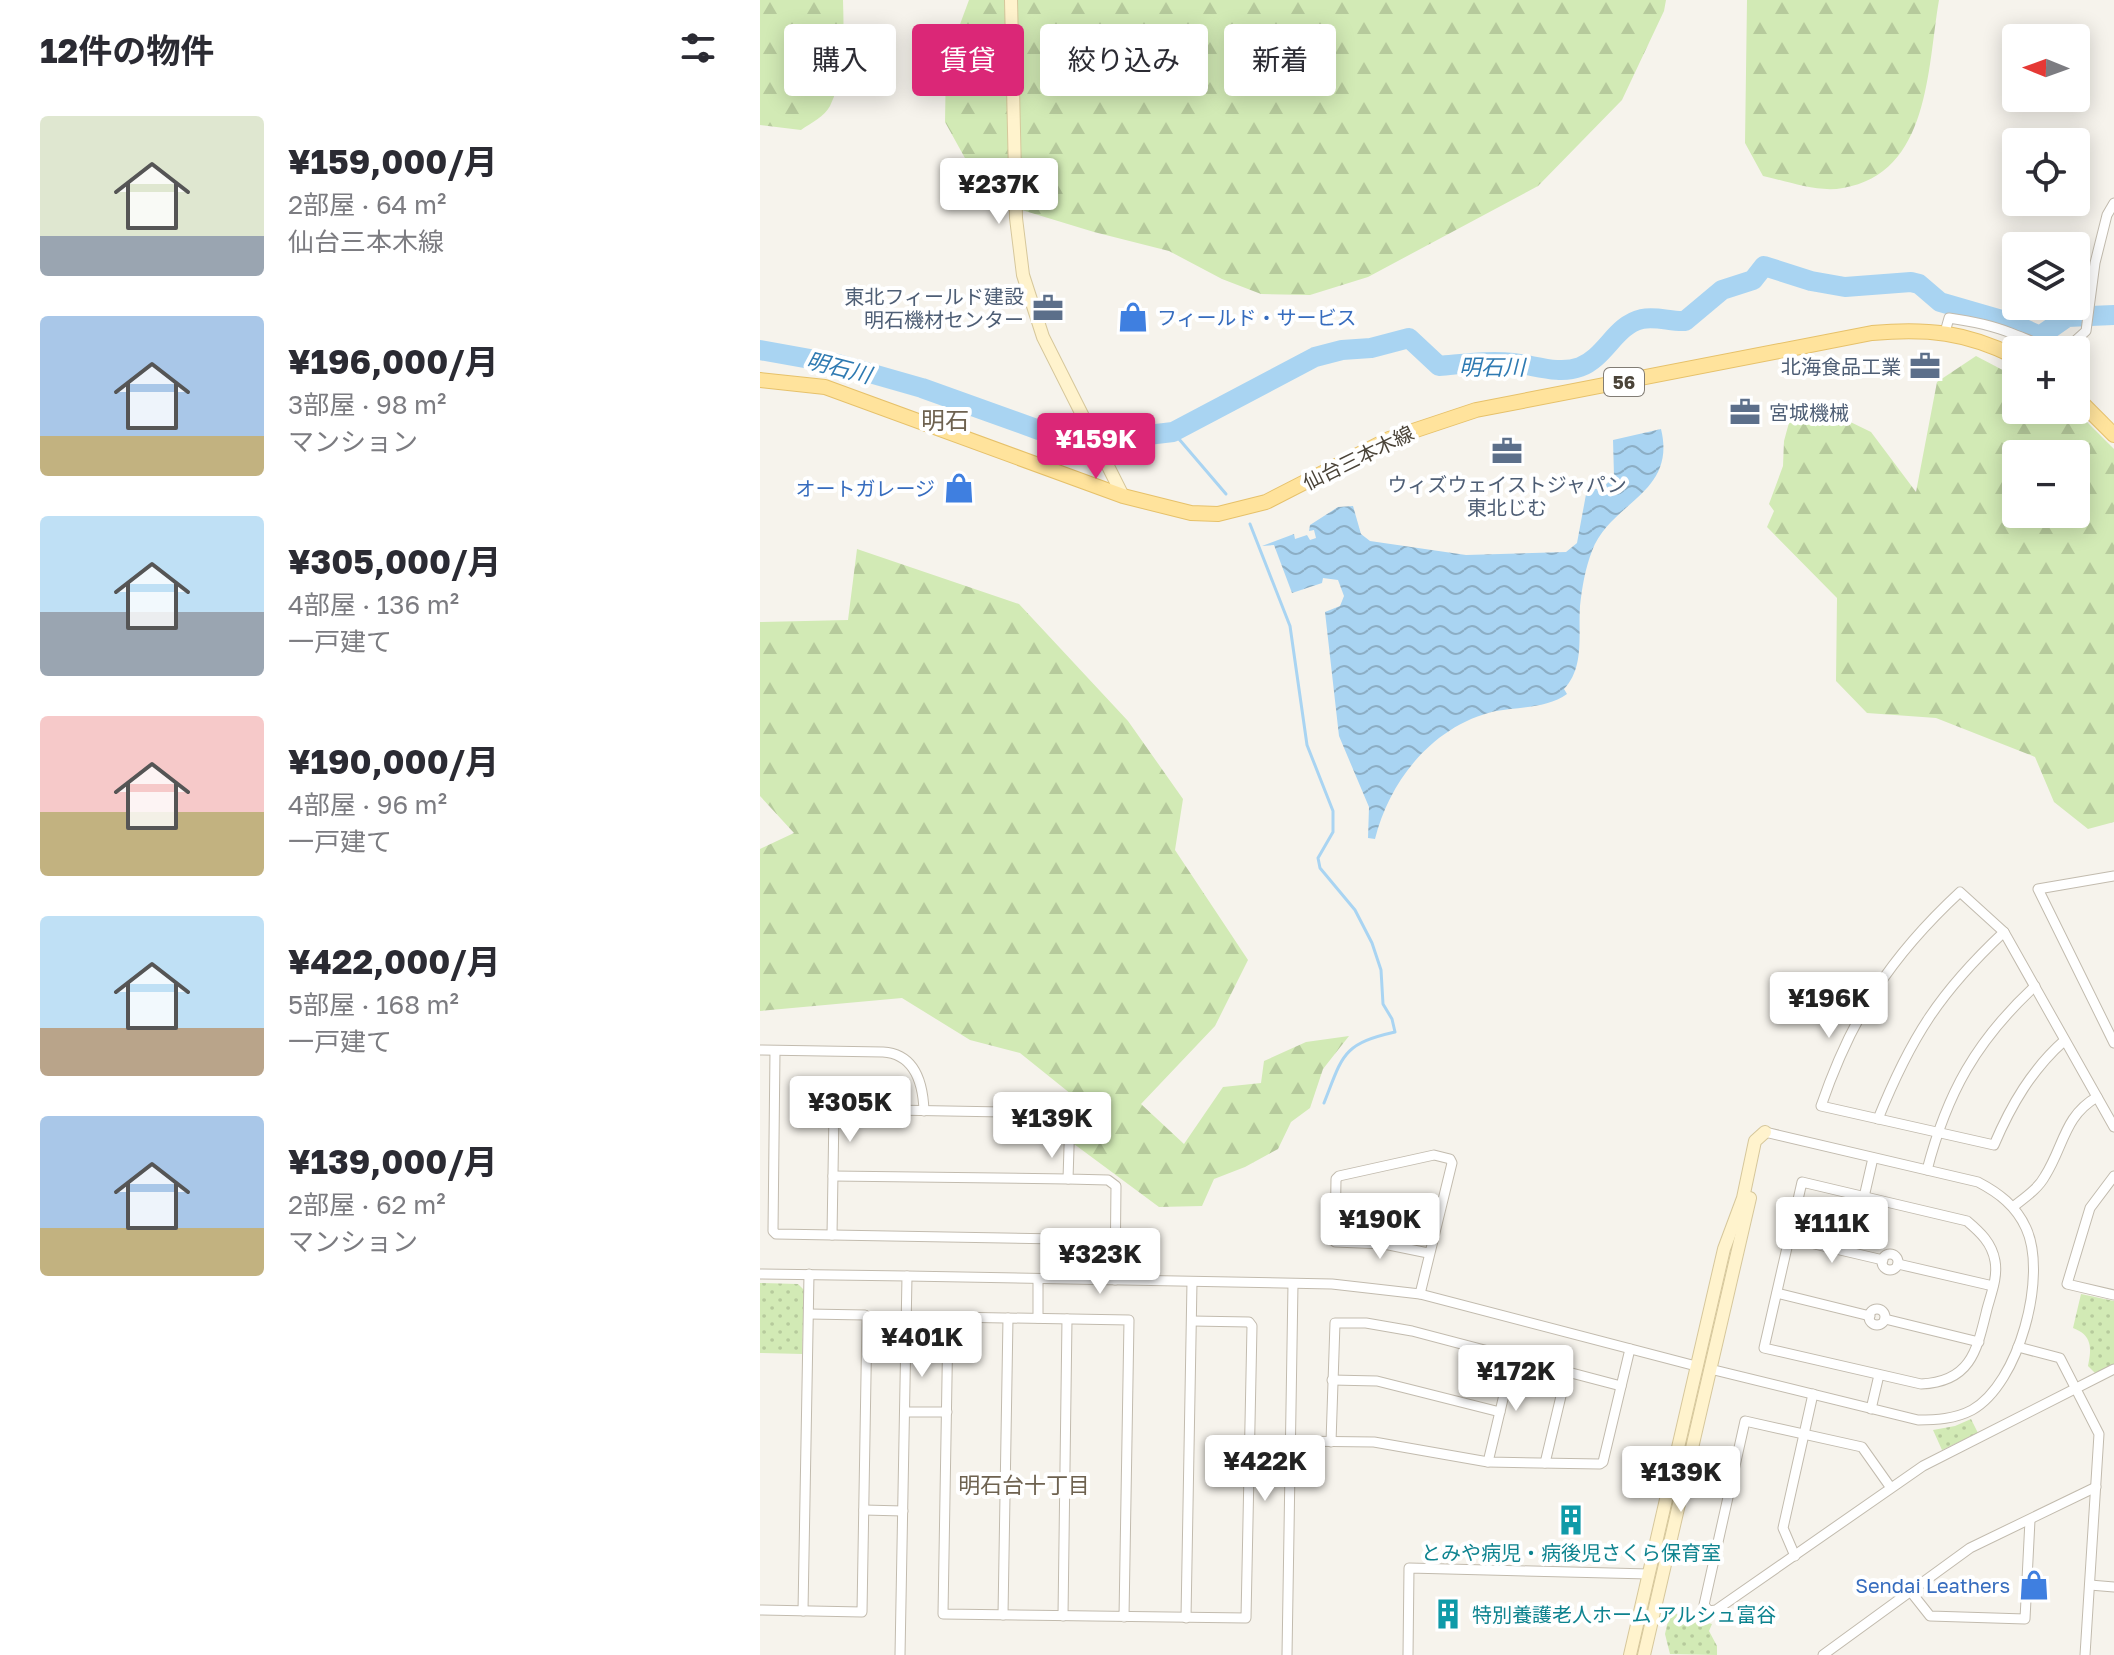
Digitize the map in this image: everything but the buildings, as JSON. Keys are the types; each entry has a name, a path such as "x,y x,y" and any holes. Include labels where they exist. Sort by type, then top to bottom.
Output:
{"main road":[{"name":"仙台三本木線","path":"760,380 825,387 1123,496 1191,513 1232,512 1266,502 1389,439 1476,410 1872,333 1902,330 1945,332 1969,337 2002,351"},
{"path":"2090,411 2114,435"}],"street":[{"path":"1011,0 1016,218 1023,275 1043,337 1123,496"},
{"path":"2080,336 2086,331 2101,239 2107,215 2114,203"},
{"path":"1945,332 1949,318 1975,322 2017,336"},
{"path":"2114,876 2038,889 2114,1043"},
{"path":"2065,1040 2049,1055 2019,1094 1994,1145 1821,1106 1837,1060 1862,1010 1924,926 1960,892 2004,932 2035,986 2114,1127"},
{"path":"1878,1119 1907,1050 1928,1016 1952,984 2004,932"},
{"path":"1927,1170 1937,1132 1965,1070 2008,1011 2035,986"},
{"path":"760,1050 883,1052 899,1055 915,1067 924,1111"},
{"path":"775,1051 773,1231 776,1234 1116,1240"},
{"path":"2013,1207 2045,1177 2074,1117 2082,1106 2097,1097"},
{"path":"832,1235 836,1109 1067,1113 1070,1116 1068,1179"},
{"path":"1710,1369 1918,1420 1954,1417 1971,1411 1989,1398 2002,1382 2018,1347 2034,1278 2034,1255 2027,1230 2013,1207 1997,1192 1978,1182 1765,1132"},
{"path":"1630,1655 1724,1249 1743,1198 1755,1141 1765,1132"},
{"path":"1644,1655 1765,1132"},
{"path":"1420,1294 1452,1163 1450,1159 1434,1155 1336,1179 1335,1242 1384,1244 1428,1253"},
{"path":"1864,1197 1873,1158"},
{"path":"833,1176 1108,1180 1116,1186 1115,1280"},
{"path":"2114,1176 2090,1208 2067,1284 2114,1295"},
{"path":"1802,1182 1967,1221 1981,1232 1989,1244 1995,1258 1996,1273 1973,1357 1950,1378 1921,1384 1764,1348 1789,1238 1802,1182"},
{"path":"1789,1238 1883,1260 1883,1265 1890,1270 1898,1264 1993,1286"},
{"path":"760,1274 1364,1286 1420,1294 1696,1366"},
{"path":"803,1611 809,1274"},
{"path":"900,1655 907,1276"},
{"path":"1038,1279 1038,1318"},
{"path":"1186,1618 1192,1282"},
{"path":"1287,1655 1293,1284"},
{"path":"1777,1293 1870,1316 1872,1311 1879,1310 1885,1319 1979,1342"},
{"path":"760,1610 862,1612 867,1318 865,1315 809,1314"},
{"path":"1124,1617 1129,1320 951,1317 948,1320 943,1614 1063,1616 1124,1617 1186,1618 1246,1618 1252,1326 1249,1322 1192,1321"},
{"path":"1003,1615 1008,1318"},
{"path":"1063,1616 1067,1319"},
{"path":"1331,1442 1335,1323 1382,1325 1621,1386"},
{"path":"2018,1347 2060,1358 2099,1434 2085,1655"},
{"path":"1291,1441 1374,1442 1488,1462 1600,1464 1630,1349"},
{"path":"1488,1462 1513,1357"},
{"path":"1891,1488 1862,1447 1745,1421 1704,1605 1709,1611 1716,1610 1923,1466 2114,1369"},
{"path":"1545,1463 1567,1371"},
{"path":"1871,1409 1879,1375"},
{"path":"1332,1380 1377,1381 1500,1412"},
{"path":"1795,1556 1783,1528 1813,1394"},
{"path":"905,1412 947,1412"},
{"path":"1823,1655 1970,1548 2096,1487"},
{"path":"864,1510 903,1511"},
{"path":"1911,1592 1930,1616 2025,1619 2030,1520"},
{"path":"1408,1655 1409,1568 1649,1574"},
{"path":"2090,1585 2114,1587"}],"green space":[{"path":"760,0 843,0 844,24 784,24 784,96 834,96 830,106 801,130 760,125"},
{"path":"969,0 1666,0 1664,11 1622,100 1538,186 1368,277 1310,295 1261,294 1222,279 1169,251 1012,207 971,169 945,122 945,96 1024,96 1024,24 960,24"},
{"path":"1747,0 1939,0 1919,114 1908,140 1893,162 1872,178 1843,188 1813,188 1763,176 1745,143"},
{"path":"1976,356 2002,370 2002,424 2089,424 2114,449 2114,822 2088,829 2054,802 2035,757 1936,718 1867,713 1836,681 1837,598 1767,527 1774,511 1769,504 1783,466 1784,441 1790,419 1836,415 1871,432 1916,492 1937,382"},
{"path":"857,549 1019,604 1128,721 1183,799 1175,850 1248,960 1215,1026 1141,1104 1184,1144 1223,1087 1261,1083 1264,1061 1306,1042 1349,1036 1323,1069 1310,1108 1291,1122 1278,1149 1214,1179 1202,1206 1159,1207 1074,1144 1076,1098 1020,1053 970,1040 902,998 760,1011 760,849 794,833 760,796 760,622 848,620"},
{"path":"760,1283 798,1284 804,1290 802,1354 760,1353"},
{"path":"2081,1294 2114,1301 2114,1364 2096,1374 2088,1366 2090,1348 2087,1338 2073,1328"},
{"path":"1971,1419 1978,1433 1942,1450 1933,1430"},
{"path":"1670,1612 1712,1624 1709,1631 1717,1646 1717,1655 1670,1654 1665,1634"}],"water":[{"path":"1661,429 1663,451 1660,469 1651,483 1601,534 1592,551 1580,606 1578,660 1564,689 1567,694 1542,704 1496,711 1453,728 1434,742 1404,776 1382,817 1375,839 1368,838 1369,807 1339,736 1325,612 1340,606 1344,596 1338,580 1323,578 1322,583 1292,593 1274,545 1262,546 1294,534 1295,539 1307,535 1310,540 1316,538 1314,530 1309,531 1310,525 1338,507 1353,506 1361,534 1370,541 1466,555 1566,552 1577,543 1587,489 1602,489 1614,476 1613,440"}],"waterway":[{"name":"明石川","path":"760,350 838,364 922,388 1039,430 1114,439 1173,432 1315,357 1409,338 1439,366 1495,362 1555,370 1580,367 1597,356 1633,322 1648,318 1685,321 1722,290 1753,280 1764,266 1811,281 1845,287 1919,284 1940,302 2009,322 2040,336 2067,317 2114,315"},
{"path":"1173,432 1226,494"},
{"path":"1250,524 1290,626 1307,745 1333,811 1333,832 1318,858 1320,868 1355,910 1372,943 1381,970 1383,1004 1395,1032 1354,1047 1341,1063 1324,1103"}],"place":[{"name":"東北フィールド建設 明石機材センター","path":"1048,308"},
{"name":"フィールド・サービス","path":"1133,317"},
{"name":"北海食品工業","path":"1925,366"},
{"name":"宮城機械","path":"1745,412"},
{"name":"ウィズウェイストジャパン 東北じむ","path":"1507,451"},
{"name":"オートガレージ","path":"959,488"},
{"name":"とみや病児・病後児さくら保育室","path":"1571,1520"},
{"name":"Sendai Leathers","path":"2034,1585"},
{"name":"特別養護老人ホーム アルシュ富谷","path":"1448,1614"}],"district":[{"name":"明石","path":"945,419"},
{"name":"明石台十丁目","path":"1024,1484"}]}
